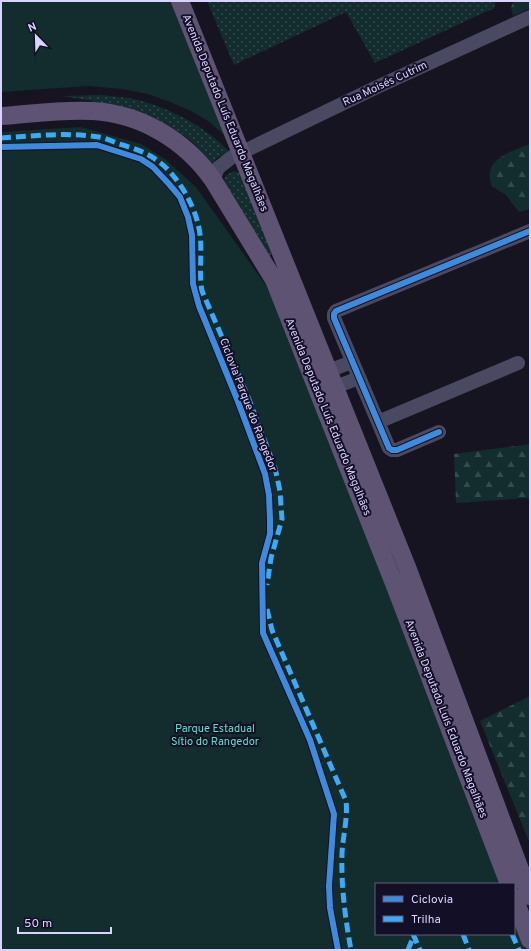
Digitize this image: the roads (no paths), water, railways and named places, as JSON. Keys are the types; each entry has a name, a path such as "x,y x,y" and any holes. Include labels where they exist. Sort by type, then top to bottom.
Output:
{"main road":[{"name":"Avenida Deputado Luís Eduardo Magalhães","path":"180,1 407,567 530,896"},
{"name":"Avenida Deputado Luís Eduardo Magalhães","path":"1,116 86,111 107,112 130,118 153,127 167,136 196,159 213,180 274,280 396,586 509,883"},
{"path":"515,900 530,940"}],"street":[{"name":"Rua Moisés Cutrim","path":"213,180 218,168 222,164 241,152 377,87 530,17"},
{"path":"439,432 397,450 392,450 389,448 334,318 336,311 530,231"},
{"path":"332,379 352,362"},
{"path":"378,422 518,364"},
{"path":"332,379 359,378"}],"park label":[{"name":"Parque Estadual Sítio do Rangedor","path":"215,735"}]}
